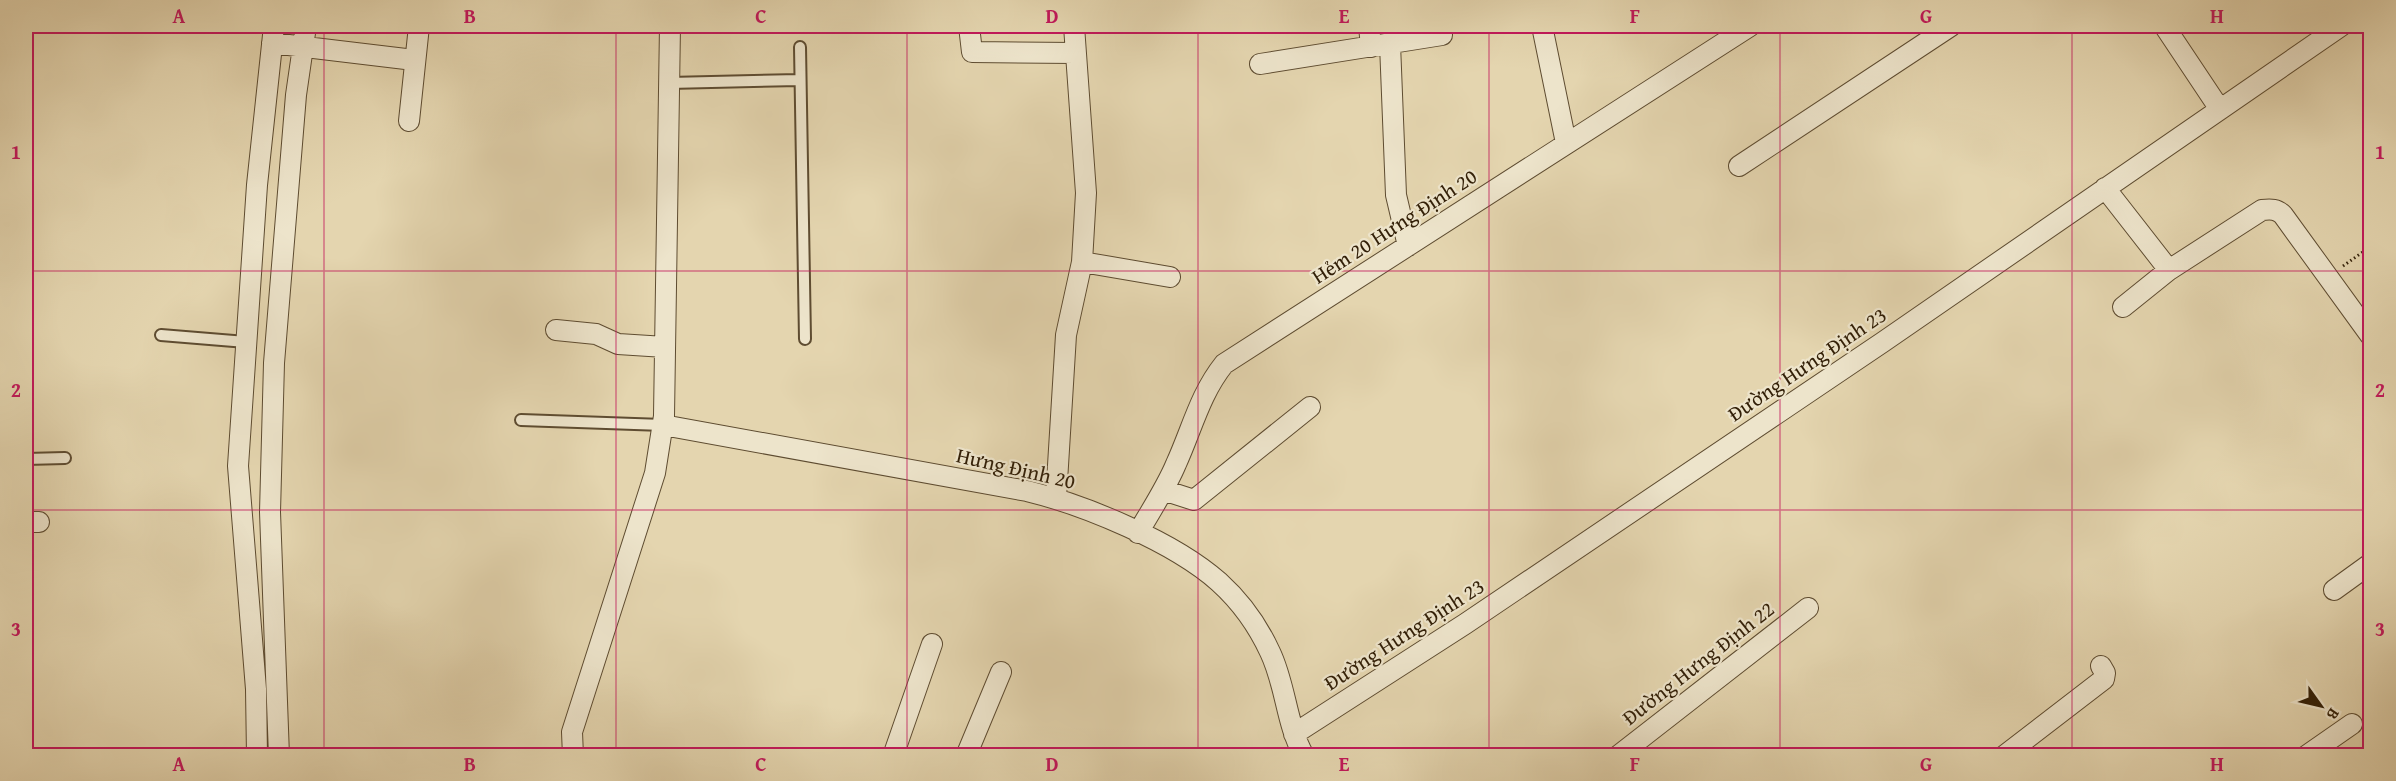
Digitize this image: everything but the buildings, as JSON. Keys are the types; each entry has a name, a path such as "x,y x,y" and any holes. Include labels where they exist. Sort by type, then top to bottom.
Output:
{"street":[{"path":"279,756 270,512 274,363 296,95 306,26"},
{"path":"409,121 419,26"},
{"path":"573,756 572,732 655,473 663,425 670,26"},
{"path":"969,26 972,52 1075,53"},
{"path":"1056,498 1066,335 1082,262 1086,193 1074,26"},
{"path":"1369,26 1380,45 1396,195 1408,246"},
{"path":"1260,64 1442,35 1440,26"},
{"path":"1542,26 1566,143"},
{"path":"1739,166 1951,26"},
{"name":"Đường Hưng Định 23","path":"1294,734 1494,604 1864,355 2341,26"},
{"path":"2165,27 2219,108"},
{"name":"Hẻm 20 Hưng Định 20","path":"1138,533 1176,464 1199,403 1224,364 1738,29"},
{"path":"257,756 256,689 238,466 257,185 273,34 303,45 414,60"},
{"path":"2105,188 2169,270"},
{"path":"2123,308 2169,270 2262,210 2269,209 2283,215 2329,275 2370,335"},
{"path":"1082,262 1170,277"},
{"path":"556,330 596,334 618,344 665,347"},
{"path":"1163,490 1194,500 1310,407"},
{"name":"Hưng Định 20","path":"663,425 1027,490 1056,498 1138,533 1184,556 1219,582 1258,628 1271,654 1286,699 1294,734 1304,756"},
{"path":"2334,590 2370,564"},
{"name":"Đường Hưng Định 22","path":"1618,756 1808,608"},
{"path":"893,756 932,644"},
{"path":"2004,756 2026,750 2104,680 2105,673 2100,666"},
{"path":"966,756 1001,672"},
{"path":"2306,756 2352,724"}],"lane":[{"path":"800,47 805,339"},
{"path":"669,83 799,80"},
{"path":"161,335 246,342"},
{"path":"521,420 663,425"},
{"path":"26,459 65,458"}],"path":[{"path":"2329,275 2370,247"}]}
